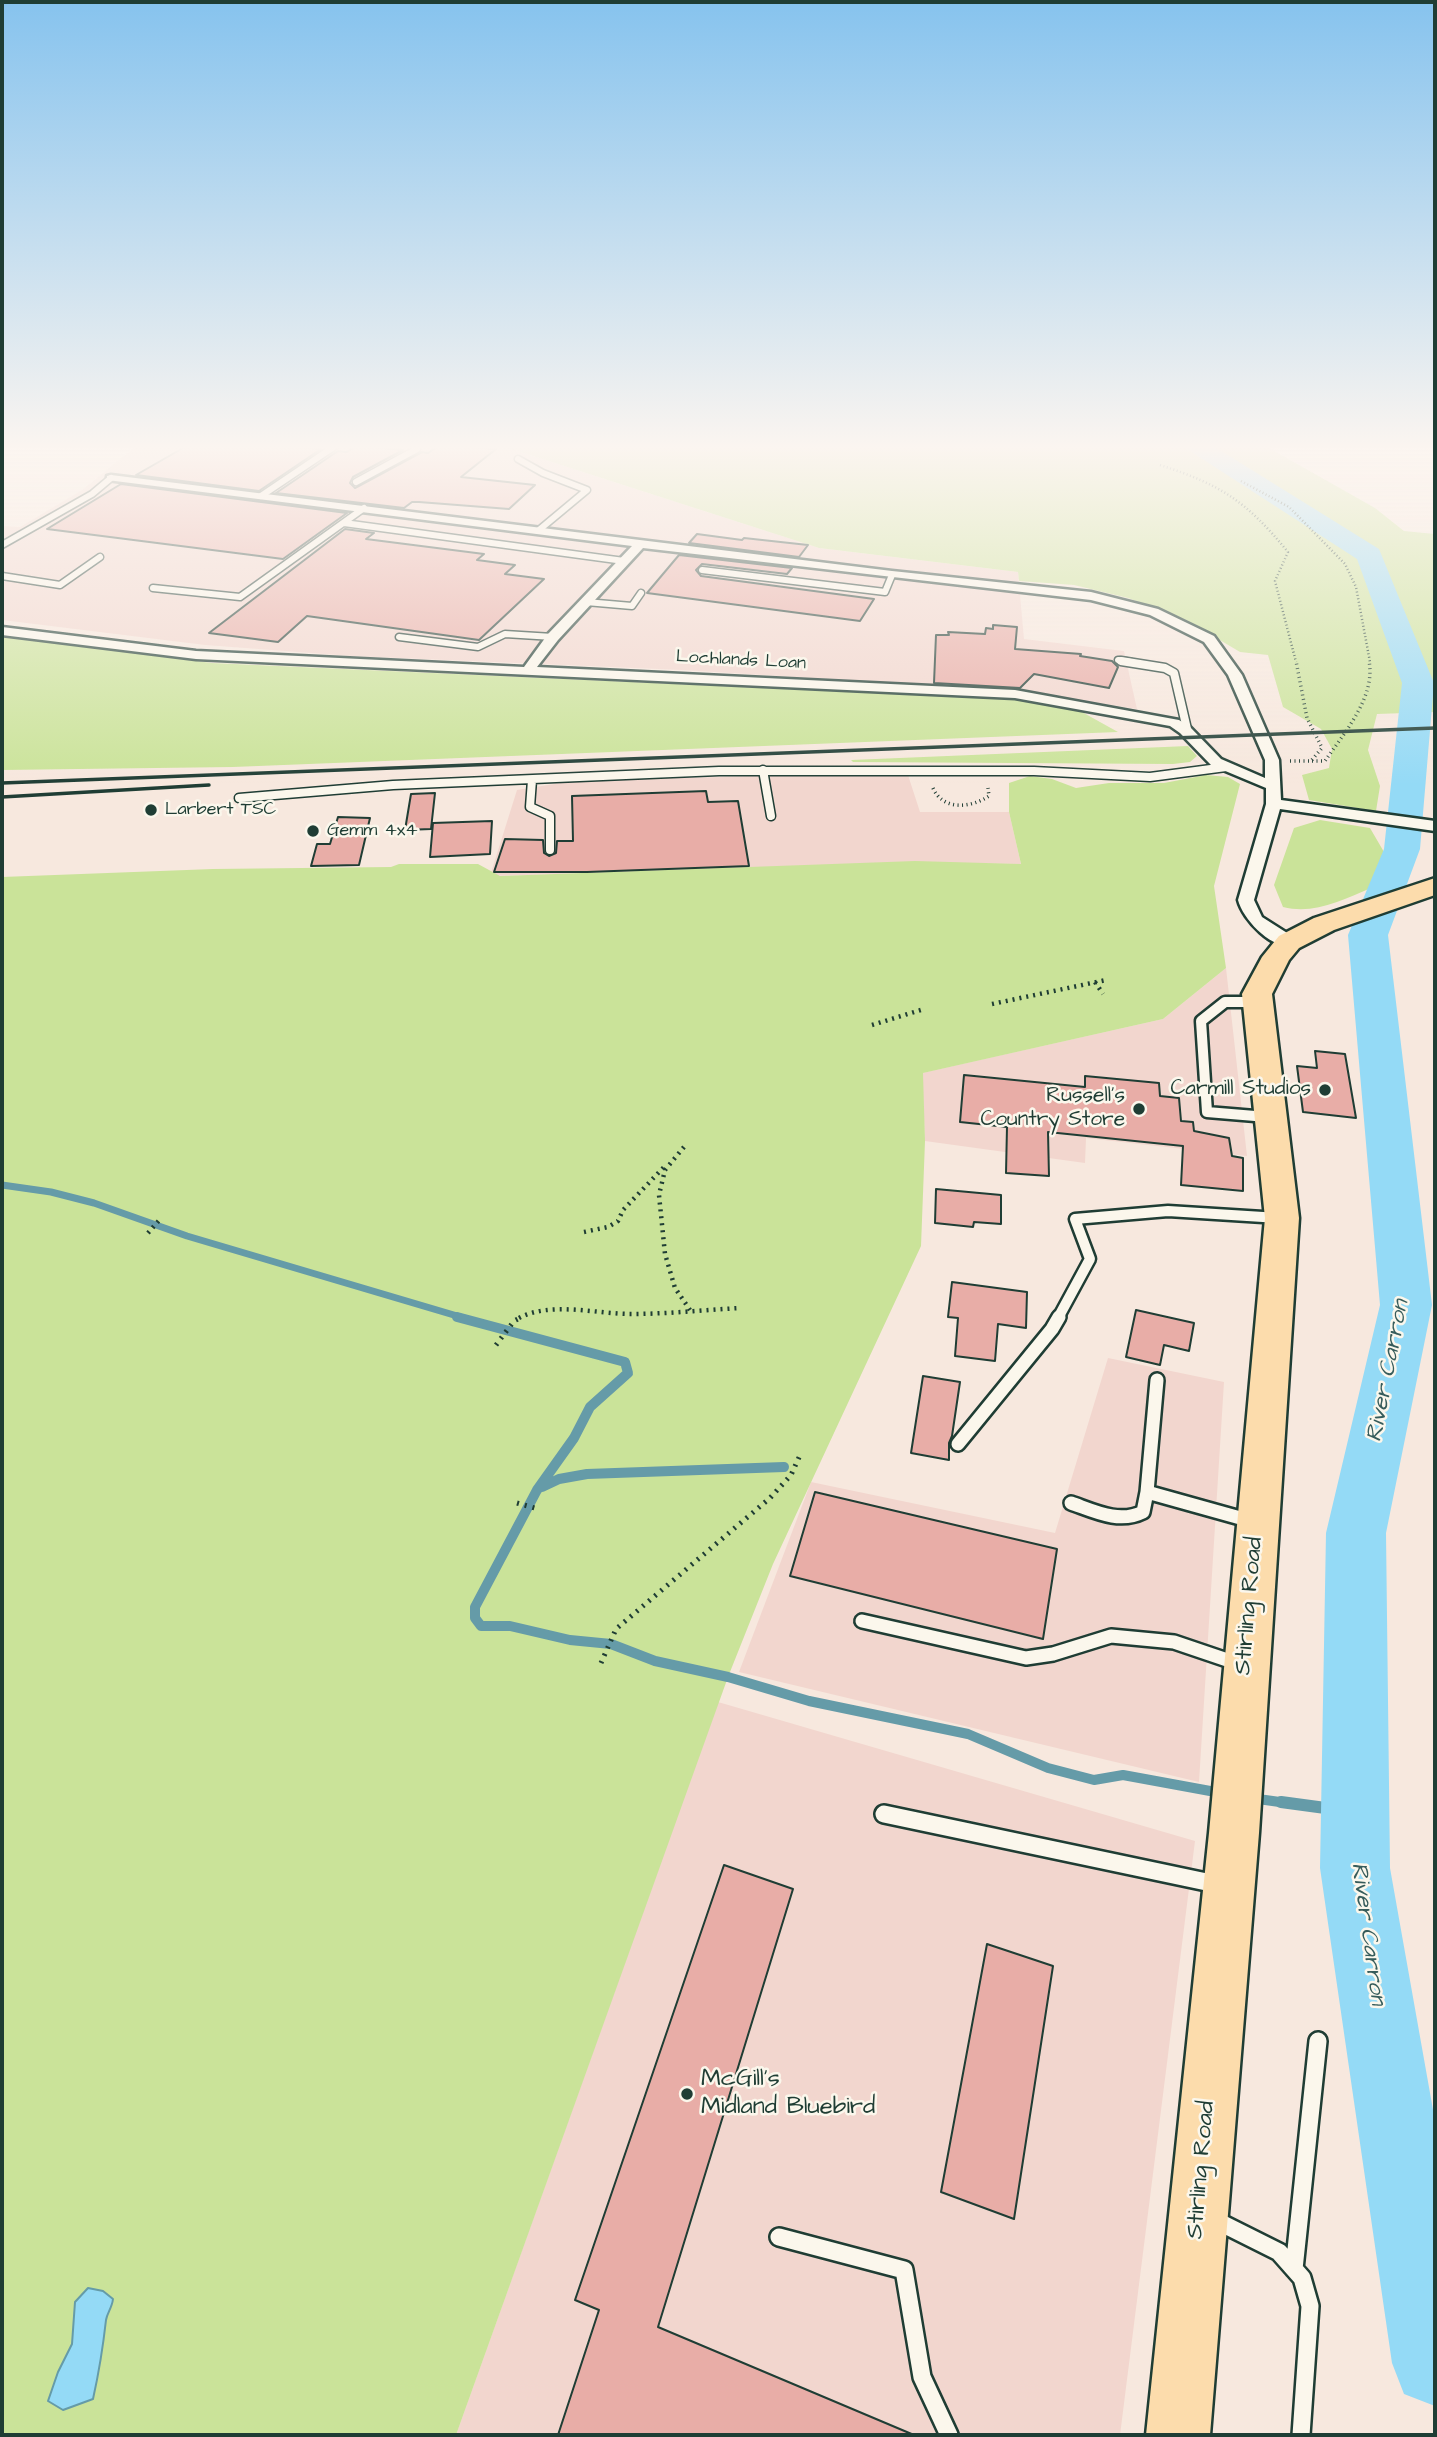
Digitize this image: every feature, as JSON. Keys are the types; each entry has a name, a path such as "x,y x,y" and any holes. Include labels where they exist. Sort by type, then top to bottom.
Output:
{"main road":[{"name":"Stirling Road","path":"1178,2435 1234,1833 1282,1218 1273,1118 1257,994 1267,972 1289,942 1324,924 1435,886"}],"street":[{"path":"527,671 553,637 627,558"},
{"path":"761,558 1091,596 1154,612 1209,639 1235,675 1272,760 1274,804 1246,900 1248,912 1255,921 1289,942"},
{"name":"Lochlands Loan","path":"2,631 196,655 1015,694 1174,723 1187,729"},
{"path":"1187,729 1209,757 1226,767 1275,786"},
{"path":"1274,804 1435,826"}],"lane":[{"path":"2,576 60,585 99,558"},
{"path":"153,587 240,597 295,558"},
{"path":"600,558 624,561"},
{"path":"702,570 885,592 892,575"},
{"path":"586,602 632,606 641,593"},
{"path":"399,637 478,647 490,638 509,632 553,637"},
{"path":"1118,660 1165,668 1174,673 1187,729"},
{"path":"239,799 393,785 763,769 1066,771 1098,776 1150,777 1226,767"},
{"path":"763,769 771,816"},
{"path":"532,780 530,807 550,816 550,850"},
{"path":"1258,1002 1225,1002 1201,1021 1207,1112 1273,1118"},
{"path":"958,1444 1052,1329 1086,1270 1090,1259 1075,1219 1168,1211 1282,1218"},
{"path":"1071,1503 1123,1518 1135,1517 1143,1511 1157,1380"},
{"path":"1147,1492 1257,1523"},
{"path":"862,1621 1026,1658 1053,1654 1111,1636 1174,1642 1245,1666"},
{"path":"884,1814 1229,1887"},
{"path":"1294,2269 1318,2041"},
{"path":"1199,2212 1279,2252 1302,2278 1310,2306 1301,2435"},
{"path":"779,2236 904,2270 922,2377 949,2435"}],"path":[{"path":"1285,558 1275,581 1289,628 1307,718 1322,748 1311,761"},
{"path":"1272,760 1325,761 1362,706 1371,669 1356,587 1338,558"},
{"path":"928,770 935,796 944,803 965,804 983,801 989,796 986,771"},
{"path":"992,1004 1105,980"},
{"path":"1095,982 1103,994"},
{"path":"873,1025 925,1009"},
{"path":"584,1232 601,1230 615,1223 622,1216 622,1210 684,1147 665,1170 659,1195 666,1254 672,1277 675,1288 690,1310"},
{"path":"148,1233 161,1218"},
{"path":"496,1345 514,1321 529,1313 551,1310 632,1314 740,1308"},
{"path":"601,1663 617,1629 771,1498 791,1475 801,1453"},
{"path":"517,1503 538,1509"}],"shaded area":[{"path":"2,558 900,558 1018,572 1024,639 1124,651 1137,709 1020,691 682,670 351,656 205,645 2,620"},
{"path":"907,772 920,812 1009,812 1021,864 918,863 490,876 517,790 573,781"},
{"path":"1226,968 1247,1156 1086,1138 1085,1163 925,1141 922,1073 1163,1019"},
{"path":"1108,1358 1224,1382 1199,1782 739,1672 811,1482 1055,1533"},
{"path":"718,1702 1195,1841 1120,2435 456,2435"}],"green space":[{"path":"900,558 1435,558 1435,712 1377,714 1368,750 1380,786 1376,811 1309,800 1302,775 1329,768 1332,749 1321,729 1283,707 1268,655 1240,652 1186,620 1128,598 1074,585 1019,581 1018,572"},
{"path":"2,636 212,663 1028,700 1082,712 1118,732 233,767 2,770"},
{"path":"1188,746 1197,756 1190,762 1173,764 851,760"},
{"path":"1206,775 1228,777 1240,784 1214,886 1226,968 1163,1019 923,1073 925,1141 921,1246 773,1564 728,1677 456,2435 2,2435 2,877 213,869 391,867 399,864 478,864 500,876 915,861 1021,864 1009,812 1009,783 1030,776 1052,779 1076,788 1109,783 1164,783"},
{"path":"1320,820 1370,828 1384,852 1371,888 1317,908 1283,907 1274,885 1294,828"}],"water":[{"path":"88,2288 103,2291 113,2299 106,2320 101,2360 93,2399 63,2410 48,2401 72,2344 75,2302"}],"building":[{"path":"307,558 480,558 477,560 515,565 505,574 544,579 479,640 307,616 278,642 209,633"},
{"path":"677,558 703,558 792,568 787,574 702,564 696,570 701,576 874,599 860,621 647,593"},
{"path":"993,625 1017,627 1015,649 1081,654 1080,656 1112,661 1118,667 1109,688 1034,674 1020,688 934,683 936,635 949,635 948,632 985,634 986,628 993,629"},
{"path":"706,791 708,802 738,801 749,866 587,872 494,872 505,839 543,840 544,853 549,856 556,853 557,841 573,841 572,796"},
{"path":"435,793 431,829 405,830 411,794"},
{"path":"338,817 370,818 359,865 311,866 317,844 330,844"},
{"path":"492,821 490,854 430,857 433,823"},
{"name":"Carmill Studios","path":"1315,1051 1345,1054 1356,1118 1303,1112 1297,1066 1317,1068"},
{"path":"964,1075 1085,1087 1085,1076 1159,1083 1160,1096 1179,1098 1181,1121 1193,1122 1194,1131 1229,1138 1232,1156 1243,1158 1243,1191 1181,1185 1183,1146 1048,1132 1049,1176 1006,1173 1007,1127 960,1122"},
{"path":"936,1189 1001,1195 1001,1224 974,1222 973,1227 935,1223"},
{"path":"952,1282 1027,1292 1026,1328 998,1324 995,1361 955,1356 958,1318 948,1317"},
{"path":"1136,1310 1194,1323 1189,1351 1164,1345 1160,1365 1126,1357"},
{"path":"923,1376 960,1382 949,1443 949,1460 911,1453"},
{"path":"815,1492 1057,1549 1043,1639 790,1576"},
{"name":"McGill's Midland Bluebird","path":"724,1865 793,1889 658,2327 914,2435 558,2435 599,2310 575,2300"},
{"path":"987,1944 1053,1966 1014,2219 941,2192"}],"waterway":[{"name":"River Carron","path":"1370,558 1418,683 1402,849 1368,935 1406,1305 1356,1533 1355,1868 1435,2363"},
{"path":"2,1185 51,1192 94,1203 187,1236 464,1318"},
{"path":"457,1317 625,1362 628,1373 590,1407 574,1438 537,1490 475,1607 475,1618 481,1626 510,1626 570,1640 611,1644 655,1661 728,1677 809,1701 968,1734 1048,1768 1094,1780 1123,1775 1221,1793"},
{"path":"542,1487 559,1479 587,1474 784,1467"},
{"path":"1251,1798 1294,1804"},
{"path":"1281,1802 1355,1812"}],"railway":[{"path":"2,783 1435,728"},
{"path":"2,797 209,785"}],"place":[{"name":"Larbert TSC","path":"151,810"},
{"name":"Gemm 4x4","path":"313,831"},
{"name":"Carmill Studios","path":"1325,1090"},
{"name":"Russell's Country Store","path":"1139,1109"},
{"name":"McGill's Midland Bluebird","path":"687,2094"}]}
